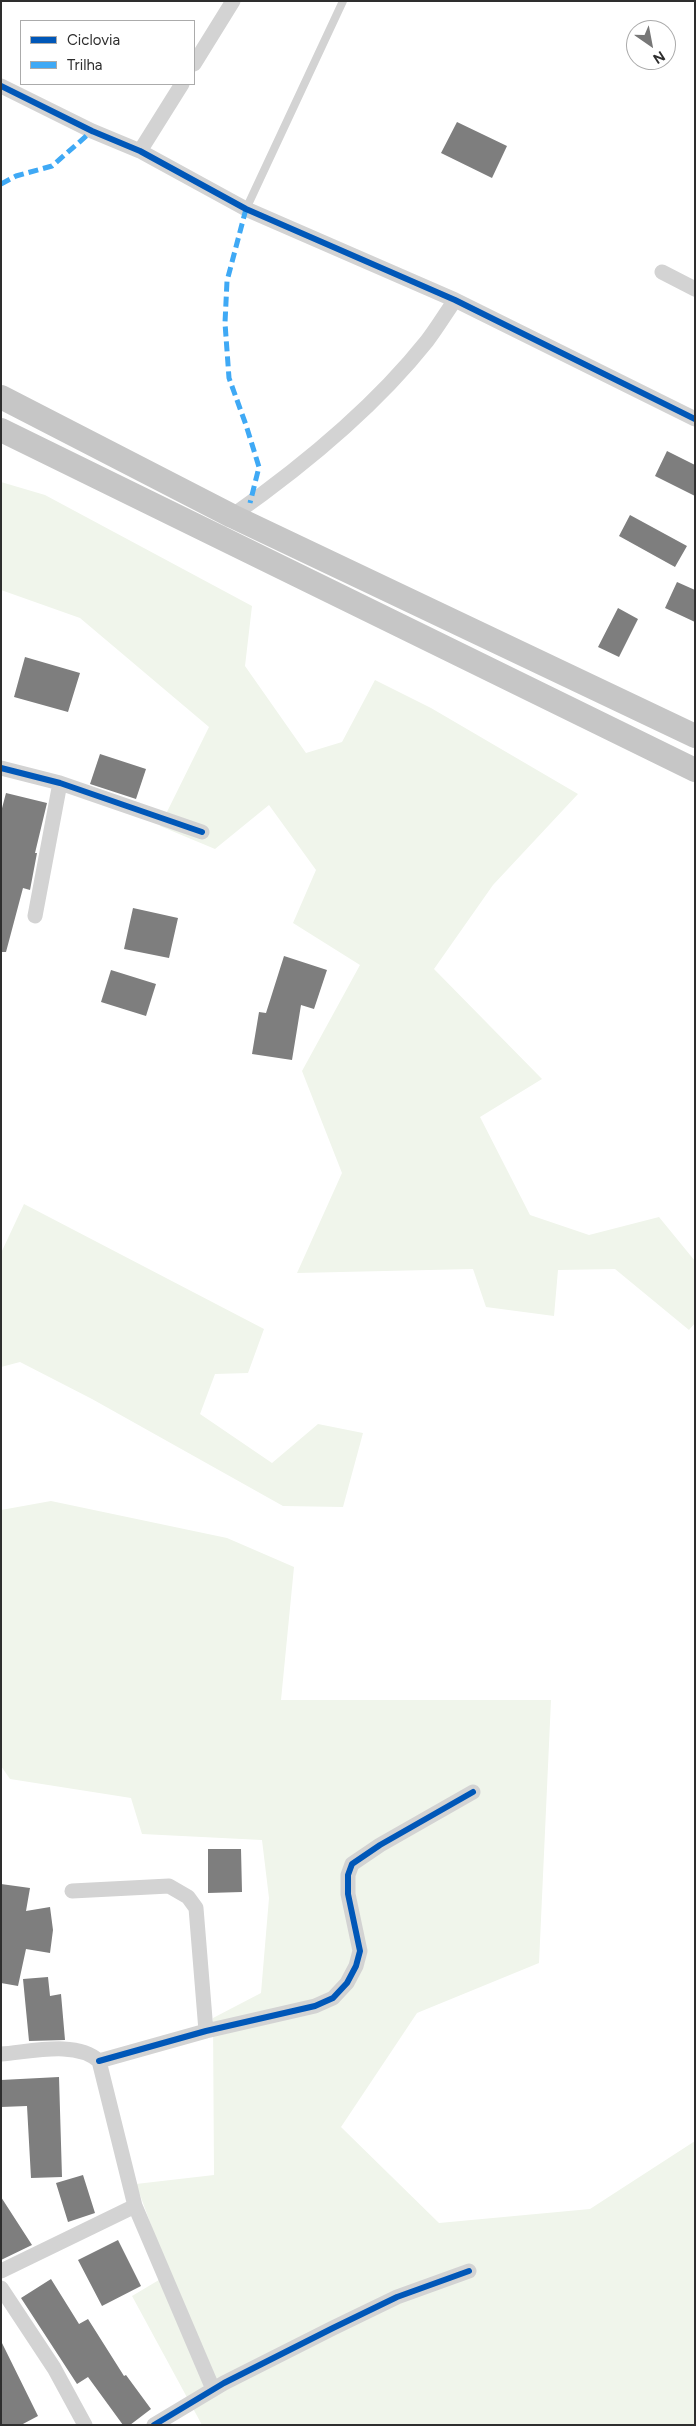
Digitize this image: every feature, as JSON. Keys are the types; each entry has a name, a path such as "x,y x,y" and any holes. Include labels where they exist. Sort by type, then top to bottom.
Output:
{"main road":[{"path":"1,397 232,516 695,736"},
{"path":"1,430 695,770"}],"street":[{"path":"195,62 233,1"},
{"path":"140,151 181,85"},
{"path":"1,86 92,131 140,151 246,209 455,300 695,419"},
{"path":"662,272 695,289"},
{"path":"232,516 290,473 359,414 428,340 455,300"},
{"path":"1,768 60,783 202,832"},
{"path":"35,916 60,783"},
{"path":"99,2061 206,2031 315,2006 333,1998 347,1983 356,1966 360,1951 348,1894 348,1874 352,1864 380,1845 473,1792"},
{"path":"72,1890 169,1886 188,1897 196,1908 206,2031"},
{"path":"1,2054 71,2048 83,2050 99,2061 135,2206 213,2389"},
{"path":"1,2271 135,2206"},
{"path":"154,2425 176,2419 213,2389 397,2297 469,2271"},
{"path":"1,2288 54,2368 85,2425"}],"lane":[{"path":"246,209 343,1"}],"shaded area":[{"path":"1,482 45,495 252,606 245,666 306,753 342,742 375,680 431,708 578,794 493,885 434,969 542,1079 480,1117 530,1215 589,1235 659,1217 695,1261 695,1323 689,1330 615,1269 558,1270 554,1316 486,1307 473,1269 297,1273 342,1173 302,1071 360,965 293,923 316,870 269,805 215,849 160,826 209,727 80,618 1,590"},
{"path":"24,1204 264,1329 248,1373 215,1374 200,1414 272,1463 318,1424 363,1433 343,1507 283,1506 92,1399 20,1362 1,1367 1,1253"},
{"path":"51,1501 227,1538 294,1567 281,1700 551,1700 539,1963 417,2013 341,2127 439,2223 590,2209 695,2141 695,2425 202,2425 132,2296 169,2274 136,2184 214,2175 213,2018 261,1993 269,1898 262,1840 142,1834 131,1798 10,1779 1,1766 1,1510"}],"building":[{"path":"457,122 507,146 492,178 441,153"},
{"path":"667,451 695,465 695,496 655,476"},
{"path":"630,515 687,546 675,567 619,536"},
{"path":"677,582 695,590 695,622 665,608"},
{"path":"618,608 638,619 619,657 598,647"},
{"path":"25,657 80,673 68,712 14,697"},
{"path":"100,754 146,769 136,799 90,784"},
{"path":"6,793 47,803 35,853 37,853 30,890 23,888 6,952 1,952 1,812"},
{"path":"133,908 178,918 169,958 124,949"},
{"path":"284,956 327,970 314,1009 301,1005 292,1060 252,1054 259,1012 266,1013"},
{"path":"111,970 156,984 146,1016 101,1002"},
{"path":"208,1849 241,1849 242,1892 208,1893"},
{"path":"1,1884 30,1888 26,1911 50,1907 53,1930 50,1953 26,1949 18,1986 1,1983"},
{"path":"48,1977 50,1996 61,1994 65,2040 29,2041 23,1979"},
{"path":"59,2077 62,2177 31,2178 27,2106 1,2107 1,2080"},
{"path":"83,2175 95,2213 68,2222 56,2183"},
{"path":"1,2197 32,2245 1,2260"},
{"path":"118,2240 141,2286 102,2306 78,2260"},
{"path":"51,2279 79,2324 88,2319 124,2376 126,2375 151,2409 130,2425 123,2425 88,2377 77,2384 21,2298"},
{"path":"1,2341 38,2416 21,2425 1,2425"}],"marked path":[{"path":"1,184 16,176 52,166 92,131"},
{"path":"246,209 227,281 225,323 229,378 259,467 250,503"}],"cycle path":[{"path":"1,86 92,131 140,151 246,209 455,300 695,419"},
{"path":"1,768 60,783 202,832"},
{"path":"99,2061 206,2031 315,2006 333,1998 347,1983 356,1966 360,1951 348,1894 348,1875 352,1864 380,1845 473,1792"},
{"path":"154,2425 224,2383 333,2328 397,2297 469,2271"}]}
